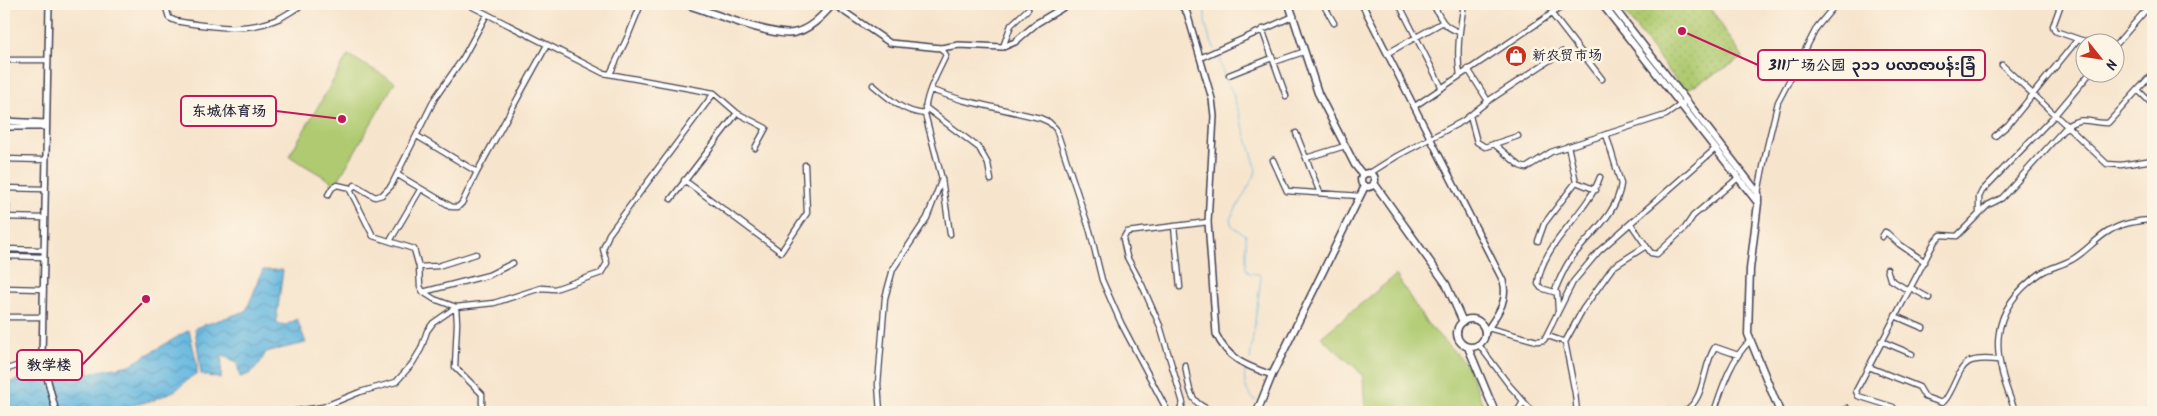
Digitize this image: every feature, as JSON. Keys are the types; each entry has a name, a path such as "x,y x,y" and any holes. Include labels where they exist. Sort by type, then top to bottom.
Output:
{"main road":[{"path":"685,4 750,25 786,33 803,30 822,16 832,4"},
{"path":"1289,4 1303,52 1318,93 1345,146 1366,174 1374,176 1374,183 1446,284 1463,322"},
{"path":"1602,4 1630,34"},
{"path":"1611,4 1630,34 1683,103 1758,193 1750,269 1748,334 1780,412"},
{"path":"1683,103 1715,150 1758,203"},
{"path":"1258,411 1272,375 1360,196 1364,186 1361,180 1366,174"},
{"path":"1364,186 1370,186 1374,183"},
{"path":"1470,319 1476,320 1486,331 1479,345 1468,347 1460,343 1457,335 1458,327 1470,319"},
{"path":"1468,347 1495,412"}],"street":[{"path":"49,4 42,358 56,412"},
{"path":"165,4 170,18 176,21 220,28 265,23 281,18 304,4"},
{"path":"467,4 594,69 610,74 714,93 737,113 766,128 754,148"},
{"path":"610,74 634,24 641,4"},
{"path":"832,4 890,43 941,48 960,45 1003,47 1015,42 1037,24 1069,4"},
{"path":"1180,4 1186,13 1200,58 1212,99 1214,116 1208,222 1216,334 1221,345 1242,364 1272,375"},
{"path":"1323,4 1334,23"},
{"path":"1362,4 1432,138 1503,281 1506,289 1504,304 1486,331 1544,340 1548,336 1573,282 1583,268 1599,251 1715,150"},
{"path":"1399,4 1442,88"},
{"path":"1433,4 1447,27 1459,32"},
{"path":"1460,75 1458,63 1459,32 1464,4"},
{"path":"1414,106 1566,4"},
{"path":"1758,193 1778,102 1817,27 1836,4"},
{"path":"2061,4 2053,26 2055,31 2074,38"},
{"path":"2124,35 2151,4"},
{"path":"1003,47 1011,25 1028,9"},
{"path":"1550,13 1602,79"},
{"path":"328,195 337,184 350,188 355,185 375,197 382,195 398,175 435,98 463,58 487,14"},
{"path":"1200,58 1294,16"},
{"path":"1388,53 1443,22"},
{"path":"1262,29 1286,96"},
{"path":"1995,136 2008,125 2074,44"},
{"path":"398,175 420,190 452,207 458,207 462,203 477,172 548,45"},
{"path":"941,48 946,55 931,90 925,107 925,114 942,179 950,234"},
{"path":"1229,75 1303,52"},
{"path":"1366,174 1470,116 1488,101 1562,52"},
{"path":"4,60 47,60"},
{"path":"2002,65 2107,164 2121,165 2153,160"},
{"path":"1468,69 1488,101"},
{"path":"1893,406 1856,394 1881,341 1937,237 1940,235 1957,236 1979,213 2002,198 2067,126 2078,120 2087,120 2098,124 2108,123 2153,73"},
{"path":"1979,213 1979,197 1982,191 2055,115 2083,82"},
{"path":"873,85 894,103 912,113 925,114"},
{"path":"931,90 962,100 1040,118 1049,122 1056,129 1108,295 1168,412"},
{"path":"2138,90 2153,105"},
{"path":"350,188 350,192 373,236 414,249 419,267 420,286 423,292 434,299 456,307 494,303 541,288 555,289 601,273 607,263 603,249 609,234 714,93"},
{"path":"1494,144 1523,169 1551,152 1666,115 1683,103"},
{"path":"925,107 979,148 988,164 990,180"},
{"path":"671,199 737,113"},
{"path":"1470,116 1477,142 1485,147 1518,136"},
{"path":"4,121 46,125"},
{"path":"4,127 46,125"},
{"path":"1296,133 1320,193"},
{"path":"1554,292 1569,262 1605,219 1620,192 1621,184 1606,134"},
{"path":"417,136 477,172"},
{"path":"1306,158 1345,146"},
{"path":"1538,241 1544,224 1576,182 1568,146"},
{"path":"4,159 45,160"},
{"path":"1274,160 1287,191 1360,196"},
{"path":"684,180 781,252 807,213 805,165"},
{"path":"1558,311 1558,296 1554,292 1540,287 1538,282 1558,239 1596,190 1600,178"},
{"path":"1631,224 1651,253 1657,254 1685,228 1693,216 1738,178"},
{"path":"880,412 878,384 885,298 893,269 927,218 942,179"},
{"path":"1576,182 1596,190"},
{"path":"4,188 44,189"},
{"path":"390,240 420,190"},
{"path":"7,205 5,217 5,256 43,257"},
{"path":"5,217 44,218"},
{"path":"2016,412 1998,360 1998,337 2003,314 2033,279 2051,268 2072,260 2106,232 2124,225 2153,220"},
{"path":"1179,412 1184,403 1168,349 1142,285 1127,257 1124,239 1127,232 1208,222"},
{"path":"1174,226 1180,287"},
{"path":"1882,237 1885,232 1887,233 1925,262"},
{"path":"1577,412 1576,393 1565,342 1583,309 1613,267 1646,246"},
{"path":"5,249 44,250"},
{"path":"419,267 438,266 476,254"},
{"path":"423,292 489,275 513,263"},
{"path":"1888,269 1890,279 1929,298"},
{"path":"4,288 43,289"},
{"path":"456,307 458,323 455,367 482,394 482,404"},
{"path":"290,412 323,407 360,392 396,382 412,364 433,322 456,307"},
{"path":"1896,316 1923,328"},
{"path":"4,317 42,317"},
{"path":"1548,336 1565,342"},
{"path":"1714,412 1721,391 1738,355 1751,340"},
{"path":"1881,341 1912,354"},
{"path":"1479,345 1532,412"},
{"path":"1683,412 1690,407 1699,393 1715,347 1738,355"},
{"path":"4,370 42,358"},
{"path":"1869,367 1919,387 1925,397 1942,403 1945,401 1962,367 1966,363 1986,359 1998,360"},
{"path":"1185,365 1194,401 1198,406 1216,412"},
{"path":"1517,412 1523,402"}],"green space":[{"path":"1618,4 1708,4 1743,58 1684,91"},
{"path":"348,55 395,82 336,184 289,156"},
{"path":"1396,275 1425,321 1467,365 1486,412 1369,412 1365,409 1363,377 1357,369 1321,337"}],"water":[{"path":"263,270 283,270 276,323 286,325 297,319 306,343 266,352 256,368 245,376 240,377 237,362 222,356 221,379 201,374 195,328 246,311"},
{"path":"189,330 197,364 197,375 192,376 176,390 154,400 106,412 4,412 4,384 38,373 78,375 130,365"}],"waterway":[{"path":"1205,4 1206,27 1215,49"},
{"path":"1218,52 1225,80 1232,91 1256,167 1255,175 1230,219 1234,227 1246,235 1246,268 1249,273 1259,274 1261,277 1250,359"},
{"path":"1245,370 1244,379 1246,387 1256,401"},
{"path":"1268,408 1271,412"}],"place":[{"name":"311广场公园 ၃၁၁ ပလာဇာပန်းခြံ","path":"1682,31"},
{"name":"新农贸市场","path":"1516,56"},
{"name":"东城体育场","path":"342,119"},
{"name":"教学楼","path":"146,299"}]}
